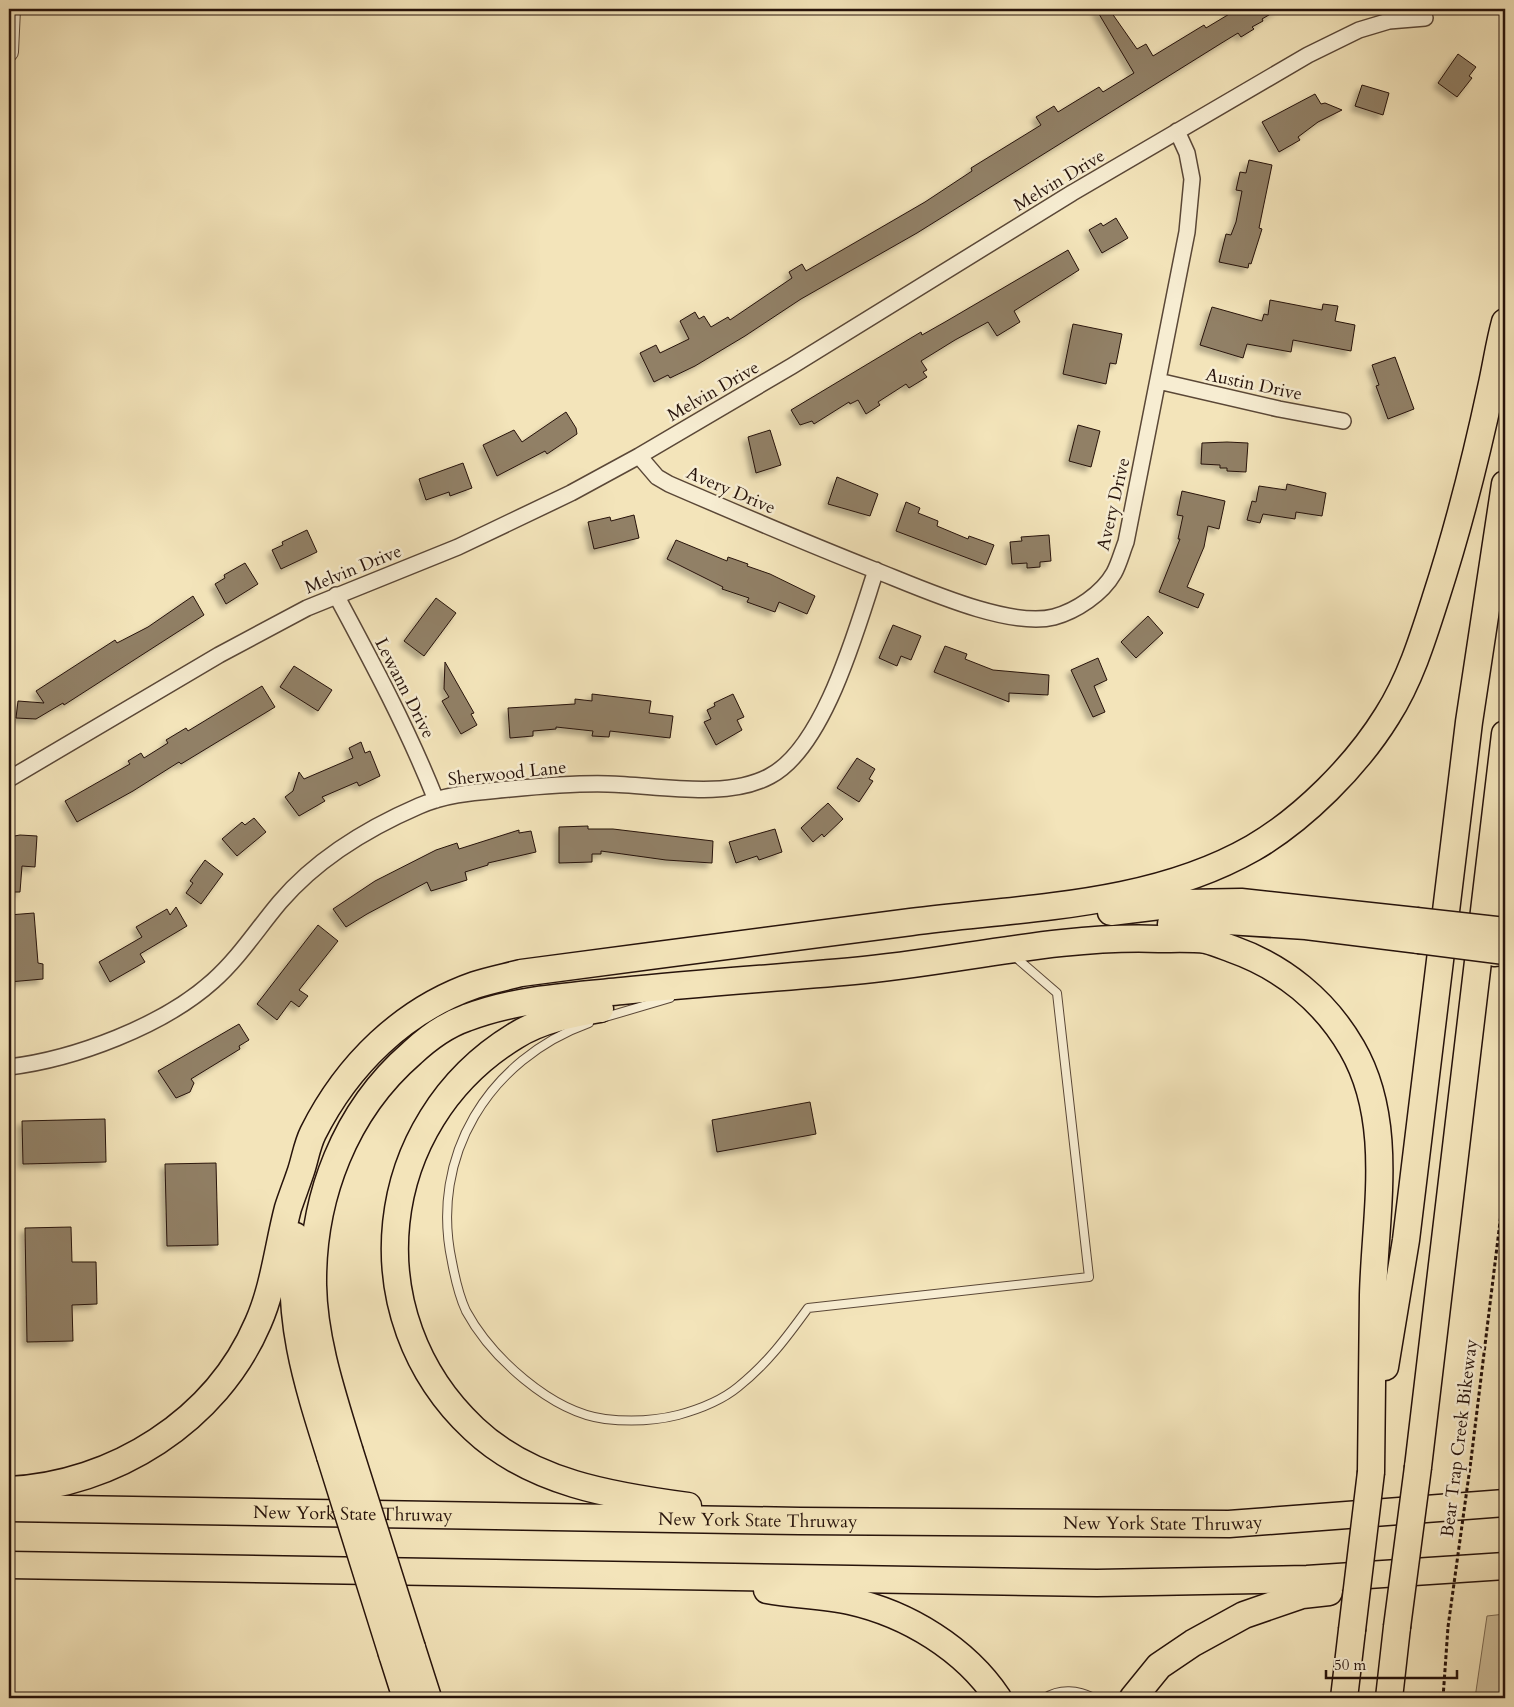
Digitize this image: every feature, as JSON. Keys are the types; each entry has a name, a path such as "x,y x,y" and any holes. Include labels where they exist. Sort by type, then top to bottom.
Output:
{"highway":[{"path":"9,1490 31,1489 99,1472 159,1442 198,1409 231,1370 258,1323 279,1254 288,1209 312,1135 334,1096 363,1058 400,1025 433,1004 475,986 521,974 1101,899 1162,885 1219,864 1254,847 1302,812 1349,767 1387,716 1418,654 1449,555 1491,388 1505,322"},
{"path":"1344,1698 1380,1400 1406,1240 1469,722 1505,484"},
{"path":"1389,1698 1505,734"},
{"path":"1002,911 1084,916 1184,903 1241,902 1418,930 1505,951"},
{"path":"1460,1105 1505,906"},
{"path":"1008,950 1075,937 1152,926 1227,921 1306,926 1505,931"},
{"path":"339,1452 329,1380 317,1328 313,1287 315,1243 324,1198 337,1156 357,1116 389,1072 427,1039 462,1019 502,1006 538,999 743,979 862,970 1008,950 1121,938 1207,940 1253,956 1298,983 1331,1018 1352,1047 1364,1074 1378,1129 1378,1207 1373,1290 1371,1472"},
{"path":"743,979 688,993 562,1015 517,1034 486,1055 448,1096 423,1134 408,1167 396,1216 393,1254 400,1304 417,1355 444,1398 474,1430 507,1455 542,1474 611,1494 800,1522"},
{"path":"300,1172 293,1256 294,1315 299,1351 308,1385 339,1452 402,1651 428,1698"},
{"name":"New York State Thruway","path":"9,1508 800,1522 1229,1524 1505,1503"},
{"path":"9,1565 1097,1583 1307,1579 1505,1566"},
{"path":"1133,1698 1159,1666 1192,1643 1244,1615 1302,1595 1474,1578 1505,1573"},
{"path":"672,1575 800,1596 850,1601 899,1617 937,1638 967,1662 998,1698"},
{"path":"1397,1628 1402,1698"},
{"path":"402,1651 406,1698"}],"street":[{"path":"9,52 12,9"},
{"name":"Melvin Drive","path":"9,779 219,656 336,595 458,547 571,494 792,366 1177,132 1308,55 1359,30 1389,20 1425,18"},
{"name":"Avery Drive","path":"639,456 658,477 669,484 968,607 1019,618 1052,618 1074,609 1095,595 1113,574 1126,542 1187,232 1192,178 1187,153 1177,132"},
{"name":"Austin Drive","path":"1158,381 1279,409 1343,421"},
{"name":"Sherwood Lane","path":"9,1067 74,1054 141,1027 192,998 226,968 246,947 281,901 313,870 368,831 420,805 457,794 554,785 607,784 693,788 741,786 769,777 786,766 801,750 827,705 876,570"},
{"name":"Lewann Drive","path":"336,595 408,734 436,800"}],"lane":[{"path":"688,993 570,1030 536,1048 504,1075 480,1105 463,1138 453,1169 447,1207 447,1240 454,1275 466,1310 485,1339 534,1387 566,1407 603,1419 652,1421 701,1409 737,1388 770,1360 808,1308 1089,1277 1057,993 1008,950"},
{"path":"1045,1698 1060,1691 1084,1693 1094,1698"}],"path":[{"name":"Bear Trap Creek Bikeway","path":"1443,1698 1448,1627 1471,1460 1505,1181"}],"shaded area":[{"path":"1505,1614 1505,1698 1475,1698 1487,1616"}],"building":[{"path":"1096,9 1109,9 1137,49 1146,44 1153,56 1204,25 1206,28 1231,13 1228,9 1279,9 1262,19 1263,21 1252,27 1254,29 1241,37 1238,33 917,233 801,299 695,366 670,378 668,375 654,382 640,353 656,345 660,353 689,339 680,321 695,312 699,319 704,316 711,327 728,317 730,320 792,278 789,272 802,264 806,271 925,202 972,171 971,168 1041,125 1036,117 1054,106 1058,112 1099,87 1103,92 1134,73"},
{"path":"1458,54 1476,67 1469,76 1472,78 1457,97 1438,83"},
{"path":"1362,85 1389,93 1383,115 1355,106"},
{"path":"1315,94 1321,104 1325,103 1342,110 1318,122 1298,137 1300,140 1279,152 1262,122"},
{"path":"1249,160 1272,165 1259,228 1262,229 1248,268 1219,262 1226,234 1231,235 1236,222 1242,191 1236,190 1240,172 1246,173"},
{"path":"1116,218 1128,238 1102,253 1089,230 1101,223 1103,226"},
{"path":"1068,250 1079,270 1014,311 1020,322 997,336 988,322 955,340 921,361 927,370 923,372 927,377 909,388 906,384 878,402 880,405 866,414 858,400 850,404 849,402 814,424 812,421 800,425 791,410 921,332 922,335"},
{"path":"1270,300 1322,310 1323,304 1338,306 1335,321 1355,325 1351,351 1293,340 1291,352 1247,344 1243,358 1200,345 1212,307 1262,321 1264,314 1268,315"},
{"path":"1073,324 1122,334 1116,364 1110,363 1106,384 1063,374"},
{"path":"1395,357 1414,409 1388,419 1376,386 1379,385 1372,365"},
{"path":"566,412 576,428 577,434 547,454 545,451 497,476 483,445 514,430 522,442"},
{"path":"1078,425 1100,431 1091,467 1069,461"},
{"path":"770,430 781,465 756,473 748,437"},
{"path":"1202,443 1248,443 1246,472 1227,471 1227,468 1220,468 1220,465 1201,464"},
{"path":"463,463 472,488 450,496 449,492 426,500 419,479"},
{"path":"837,477 878,494 870,516 828,504"},
{"path":"1287,484 1326,493 1322,516 1296,512 1295,519 1263,514 1260,523 1247,520 1252,501 1256,502 1259,486 1286,490"},
{"path":"1182,491 1225,501 1219,529 1208,526 1204,547 1187,587 1204,594 1198,608 1159,592 1180,539 1178,539 1183,516 1177,515"},
{"path":"906,502 920,508 918,513 938,521 937,526 968,539 969,536 994,545 986,565 896,531"},
{"path":"634,515 639,538 594,549 588,522 610,517 611,521"},
{"path":"307,530 317,552 281,569 272,550 283,545 282,542"},
{"path":"1049,535 1051,561 1040,562 1040,567 1027,568 1027,563 1012,564 1010,542 1022,541 1021,537"},
{"path":"676,540 727,561 728,557 748,564 747,566 770,574 815,596 807,614 779,602 775,612 747,602 749,598 722,589 723,587 667,559"},
{"path":"245,563 258,584 226,604 215,584 225,578 224,575"},
{"path":"193,596 204,615 64,705 63,703 36,719 16,718 18,701 44,703 36,691 115,640 117,643 148,627"},
{"path":"436,598 456,613 424,656 404,641"},
{"path":"1148,616 1163,633 1136,658 1121,642"},
{"path":"893,625 921,636 911,660 901,656 897,666 879,658"},
{"path":"945,646 967,654 965,659 993,670 1049,675 1048,695 1009,693 1009,702 934,672"},
{"path":"1098,658 1107,680 1094,686 1105,712 1093,717 1071,670"},
{"path":"445,662 474,713 471,714 477,725 461,734 442,701 449,697 444,689"},
{"path":"294,666 332,690 318,711 280,687"},
{"path":"262,686 275,707 181,764 179,762 133,791 77,822 65,801 130,764 128,761 141,753 144,758 168,743 166,740 186,728 188,731"},
{"path":"592,694 651,701 649,713 673,716 670,738 610,731 609,737 592,736 593,731 556,727 556,729 533,731 533,736 510,738 508,708 575,704 575,699 592,701"},
{"path":"733,694 744,717 737,720 742,730 716,745 704,722 711,719 707,710 715,706 714,703"},
{"path":"361,742 365,753 370,751 380,776 359,786 357,782 322,797 325,801 299,816 285,797 293,791 299,772 304,779 353,758 349,748"},
{"path":"857,758 875,769 869,779 873,781 859,802 837,788"},
{"path":"828,803 843,819 824,837 822,834 813,842 801,828"},
{"path":"254,818 266,832 237,856 222,839 242,822 245,825"},
{"path":"588,826 588,829 613,829 713,841 712,863 666,860 601,851 601,854 592,854 592,862 559,863 559,827"},
{"path":"775,829 782,852 759,860 757,856 736,863 729,842"},
{"path":"519,830 519,833 531,831 536,852 488,863 488,865 465,872 467,880 431,891 427,882 346,927 333,909 375,881 436,850 457,843 459,849"},
{"path":"20,835 37,836 35,867 22,866 20,892 9,892 9,837"},
{"path":"205,860 223,874 201,904 186,893 193,883 190,881"},
{"path":"176,907 187,926 140,954 145,962 110,982 99,962 142,937 136,927 167,909 170,915"},
{"path":"34,913 38,963 43,964 43,979 9,982 9,915"},
{"path":"318,925 338,941 299,990 308,996 299,1007 291,1001 277,1020 257,1004"},
{"path":"239,1024 249,1040 239,1046 240,1049 191,1079 194,1083 190,1092 176,1098 158,1071"},
{"path":"810,1102 816,1134 717,1152 712,1120"},
{"path":"105,1119 106,1162 23,1164 22,1121"},
{"path":"216,1163 218,1245 167,1246 165,1164"},
{"path":"71,1227 72,1262 96,1262 97,1304 72,1305 73,1341 27,1342 25,1228"}]}
